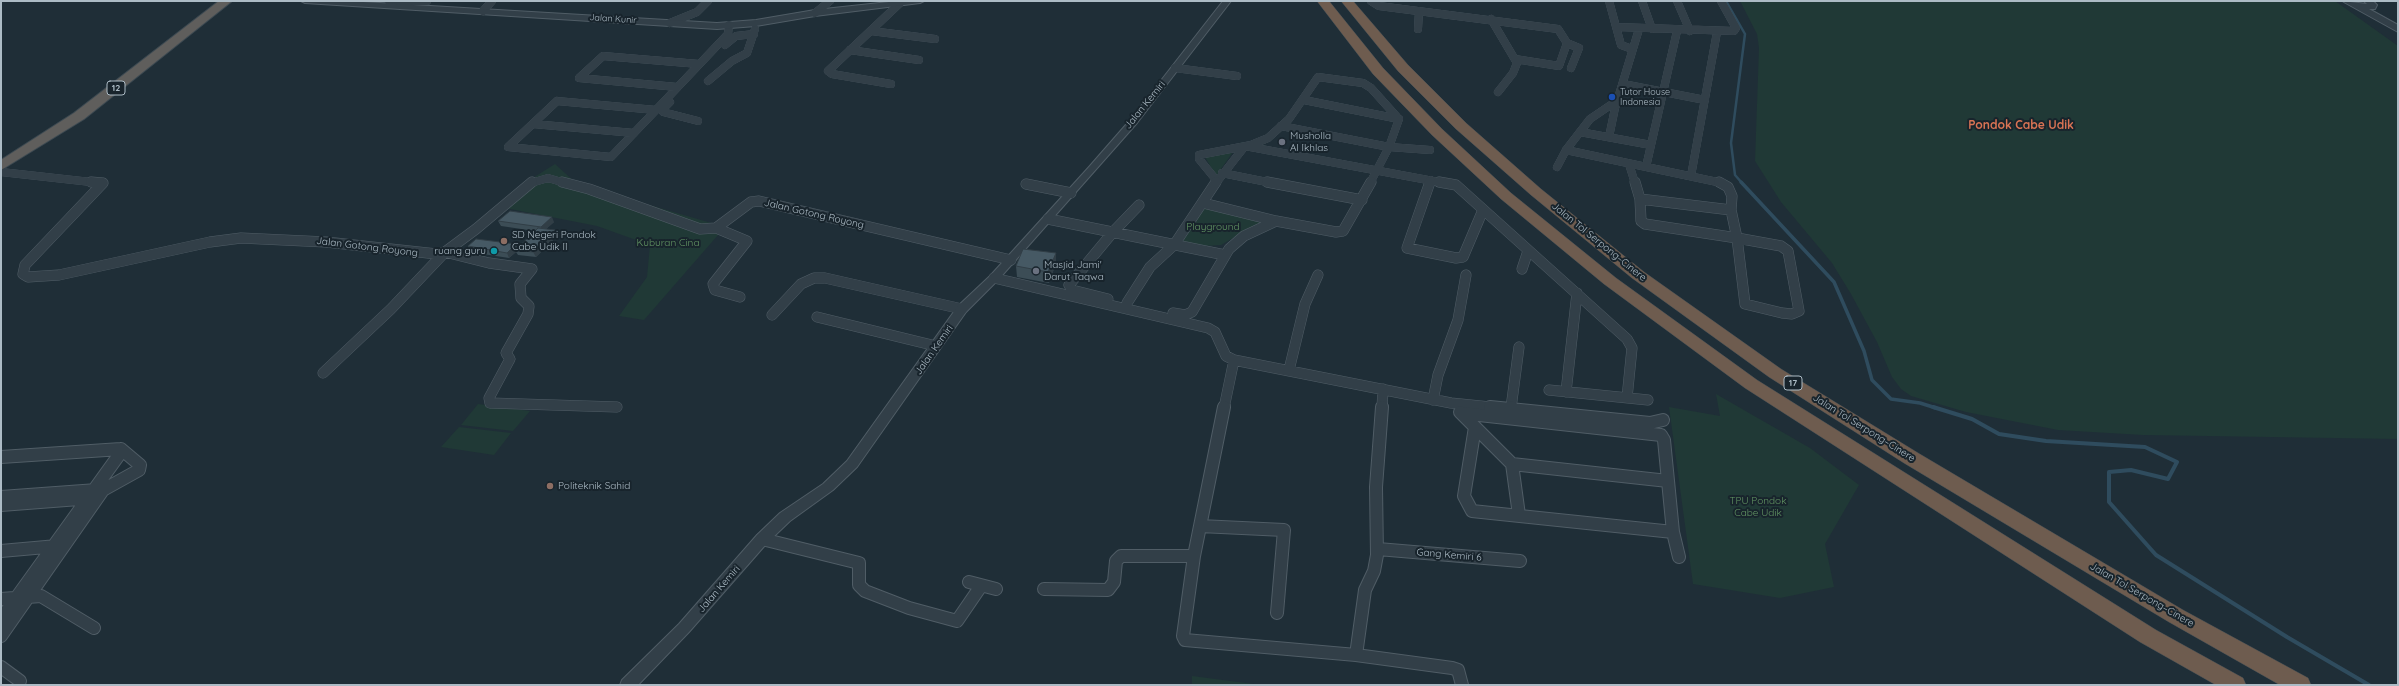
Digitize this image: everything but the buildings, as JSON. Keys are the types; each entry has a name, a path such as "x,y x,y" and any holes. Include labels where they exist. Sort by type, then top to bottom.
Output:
{"highway":[{"name":"12","path":"1,161 76,110 217,1"},
{"name":"12","path":"1,166 79,116 226,1"},
{"name":"17","path":"1323,1 1378,70 1438,132 1506,196 1610,280 1751,384 1893,476 2148,636 2236,685"},
{"name":"Jalan Tol Serpong–Cinere","path":"1347,1 1403,68 1461,126 1536,192 1638,275 1775,373 1911,458 2176,616 2300,685"}],"street":[{"name":"Jalan Kunir","path":"305,1 387,3 685,25 729,25 756,23 815,13 920,1"},
{"path":"387,3 427,1"},
{"path":"483,11 492,1"},
{"path":"670,23 697,12 708,1"},
{"path":"815,13 830,1"},
{"name":"Jalan Kemiri","path":"628,685 684,628 762,539 785,517 828,486 852,464 962,309 1011,260 1134,121 1227,1"},
{"path":"1371,1 1379,6 1553,27 1560,31 1567,43 1579,48 1571,68"},
{"path":"1609,1 1621,45 1632,49"},
{"path":"1642,1 1652,29"},
{"path":"1677,1 1690,31"},
{"path":"1617,27 1677,31 1734,31 1736,28 1721,1"},
{"path":"2346,1 2398,28"},
{"path":"891,84 829,72 830,68 900,3"},
{"path":"2357,6 2370,4 2398,20"},
{"path":"1418,28 1419,11"},
{"path":"1491,19 1515,59 1517,68 1498,92"},
{"path":"708,81 732,61 747,53 754,34 756,23"},
{"path":"656,110 557,101 508,147 611,157 656,110 677,88 699,64 728,34 729,25"},
{"path":"1609,137 1632,49 1639,29"},
{"path":"871,31 935,39"},
{"path":"1646,167 1677,31"},
{"path":"1692,176 1717,32"},
{"path":"698,121 670,116 662,110 732,38 754,34"},
{"path":"1515,59 1559,66 1567,43"},
{"path":"850,50 919,60"},
{"path":"677,88 579,78 603,56 699,64"},
{"path":"1175,68 1237,76"},
{"path":"1203,203 1276,222 1336,232 1343,231 1362,200 1377,171 1399,119 1371,88 1357,82 1318,77 1304,100 1268,138 1245,146 1199,155 1199,160 1216,181"},
{"path":"1623,84 1705,100"},
{"path":"1304,100 1397,117"},
{"path":"1556,167 1566,150 1590,119 1618,100"},
{"path":"533,124 634,133"},
{"path":"1281,126 1388,147 1430,150"},
{"path":"1580,132 1651,145"},
{"path":"1245,146 1456,185 1528,251 1577,292 1627,339 1632,348 1627,398"},
{"path":"1127,303 1150,267 1174,245 1203,203 1216,181 1245,146"},
{"path":"1566,150 1721,182 1728,187 1732,196 1731,210 1737,238 1745,304 1782,313 1792,314 1799,311 1800,308 1788,251 1781,246 1737,238 1645,224 1641,221 1640,199 1629,164"},
{"name":"Jalan Gotong Royong","path":"1,172 103,183 25,266 23,274 28,277 59,275 210,242 241,238 326,242 432,255 444,252"},
{"path":"1222,173 1362,200"},
{"path":"323,373 391,309 444,252 533,181 548,178 589,189 700,229 716,228 747,241 713,284 716,290 740,297"},
{"path":"1431,180 1407,248 1456,258 1463,257 1483,210"},
{"path":"1026,184 1071,193"},
{"path":"1640,199 1731,210"},
{"name":"Jalan Gotong Royong","path":"716,228 751,202 759,201 1011,260"},
{"path":"1139,206 1113,232 1071,281 1069,288 1182,315 1190,314 1225,255 1244,236 1276,222"},
{"path":"1048,219 1225,255"},
{"path":"1522,269 1528,251"},
{"path":"444,252 489,263 532,269 520,284 521,298 529,306 528,314 506,353 510,359 489,398 490,403 617,408"},
{"path":"1289,370 1305,304 1318,275"},
{"path":"1433,400 1438,375 1458,320 1466,275"},
{"path":"772,315 801,284 814,278 825,278 888,291 962,309"},
{"path":"994,278 1208,328 1215,332 1226,356 1234,360 1451,403 1650,423 1663,420"},
{"path":"1566,392 1577,292"},
{"path":"817,317 936,346"},
{"path":"1511,409 1519,347"},
{"path":"1234,360 1194,556 1183,636 1185,640 1356,655 1452,668 1458,670 1461,676 1462,685"},
{"path":"1356,655 1365,590 1374,571 1378,549 1376,487 1383,389"},
{"path":"1549,390 1648,400"},
{"path":"1451,403 1512,464 1519,515"},
{"path":"1461,413 1661,434 1664,440 1673,532 1679,557"},
{"path":"1475,427 1469,453 1465,502 1472,511 1673,532"},
{"path":"1,457 121,449 140,465 139,470 95,494 1,505"},
{"path":"1,636 22,597 95,494 119,455 121,449"},
{"path":"1512,464 1668,481"},
{"path":"1,497 95,494"},
{"path":"1200,526 1284,530 1278,613"},
{"path":"762,539 859,562 859,585 865,590 909,608 952,620 957,621 963,615 981,586"},
{"path":"1,551 59,546"},
{"name":"Gang Kemiri 6","path":"1378,549 1520,561"},
{"path":"1044,589 1108,590 1114,582 1116,562 1120,556 1194,556"},
{"path":"969,582 996,590"},
{"path":"1,619 22,597"},
{"path":"1,599 22,597 46,598 94,628"},
{"path":"1,666 20,681"}],"green space":[{"path":"1740,1 2335,1 2398,46 2398,439 2143,435 2058,430 1966,412 1911,396 1901,389 1892,377 1877,342 1832,263 1781,202 1755,161 1759,48 1757,34"},
{"path":"1235,149 1216,176 1204,155"},
{"name":"Kuburan Cina","path":"555,164 577,184 725,227 644,320 619,316 647,277 650,245 597,226 500,207 528,181"},
{"name":"Playground","path":"1202,206 1261,222 1221,245 1204,246 1185,242 1182,240"},
{"name":"TPU Pondok Cabe Udik","path":"1716,394 1810,448 1859,485 1825,544 1834,587 1780,598 1693,584 1669,407 1720,416"},
{"path":"478,404 530,411 513,431 461,425"},
{"path":"459,427 511,433 494,455 441,447"},
{"path":"1192,676 1261,685 1192,685"}],"waterway":[{"path":"1726,1 1745,34 1731,143 1735,175 1742,183"},
{"path":"1741,182 1834,282 1864,351 1872,380 1891,399 1920,403 1936,408"},
{"path":"1933,407 1972,419 1999,434 2046,441 2145,447 2177,462 2168,479 2131,470 2109,472 2109,502 2156,555 2287,637 2369,685"}],"place":[{"name":"Tutor House Indonesia","path":"1612,97"},
{"name":"Musholla Al Ikhlas","path":"1282,142"},
{"name":"SD Negeri Pondok Cabe Udik II","path":"504,241"},
{"name":"ruang guru","path":"494,251"},
{"name":"Masjid Jami' Darut Taqwa","path":"1036,271"},
{"name":"Politeknik Sahid","path":"550,486"}],"district":[{"name":"Pondok Cabe Udik","path":"2021,125"}]}
